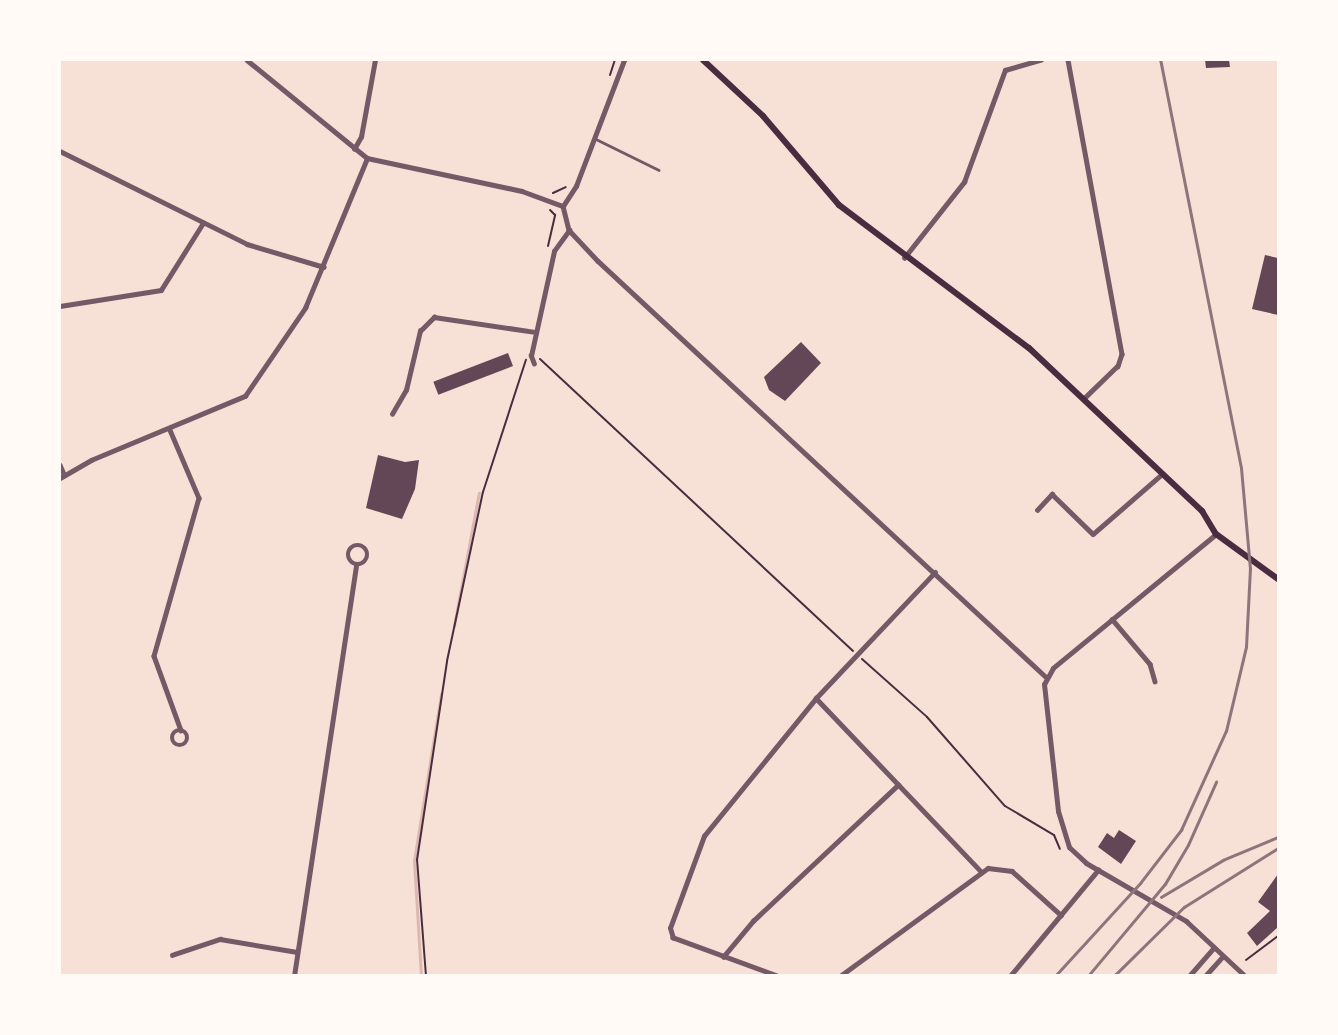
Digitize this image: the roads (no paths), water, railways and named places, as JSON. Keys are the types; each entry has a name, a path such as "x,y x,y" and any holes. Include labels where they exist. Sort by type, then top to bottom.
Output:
{"main road":[{"path":"703,60 763,116 839,205 904,258 1029,348 1202,511 1216,534 1279,579"}],"street":[{"path":"247,60 367,158 522,191 564,206"},
{"path":"355,149 376,60"},
{"path":"624,60 564,206 569,230 1046,677 1064,838 1098,870 1186,921 1245,975"},
{"path":"904,258 964,181 1004,70 1041,60"},
{"path":"1068,60 1122,354 1118,366 1084,399"},
{"path":"60,151 247,244 324,267"},
{"path":"60,465 62,476 227,406 256,385 305,308 367,158"},
{"path":"60,306 161,290 203,223"},
{"path":"534,364 531,356 554,251 569,230"},
{"path":"392,414 406,390 420,331 434,317 536,332"},
{"path":"170,429 199,498 154,656 181,730"},
{"path":"1037,510 1052,494 1093,534 1163,473"},
{"path":"1046,677 1111,619 1216,534"},
{"path":"294,975 356,565 348,555 360,546 368,557 356,565"},
{"path":"777,975 678,943 670,928 709,826 816,698 935,572"},
{"path":"1111,619 1150,664 1155,681"},
{"path":"816,698 981,872"},
{"path":"723,957 753,921 898,785"},
{"path":"840,975 981,872 1005,868 1061,915"},
{"path":"1010,975 1098,870"},
{"path":"172,955 220,939 297,952"},
{"path":"1189,975 1214,947"},
{"path":"1205,975 1223,956"}],"lane":[{"path":"594,138 659,170"}],"waterway":[{"path":"454,626 479,493"},
{"path":"421,976 414,861 441,694"}],"railway":[{"path":"1055,976 1141,882 1181,830 1226,731 1246,647 1250,569 1241,468 1160,60"},
{"path":"1088,976 1165,884 1188,845 1216,782"},
{"path":"1161,897 1223,860 1278,837"},
{"path":"1114,976 1184,907 1278,848"}]}
